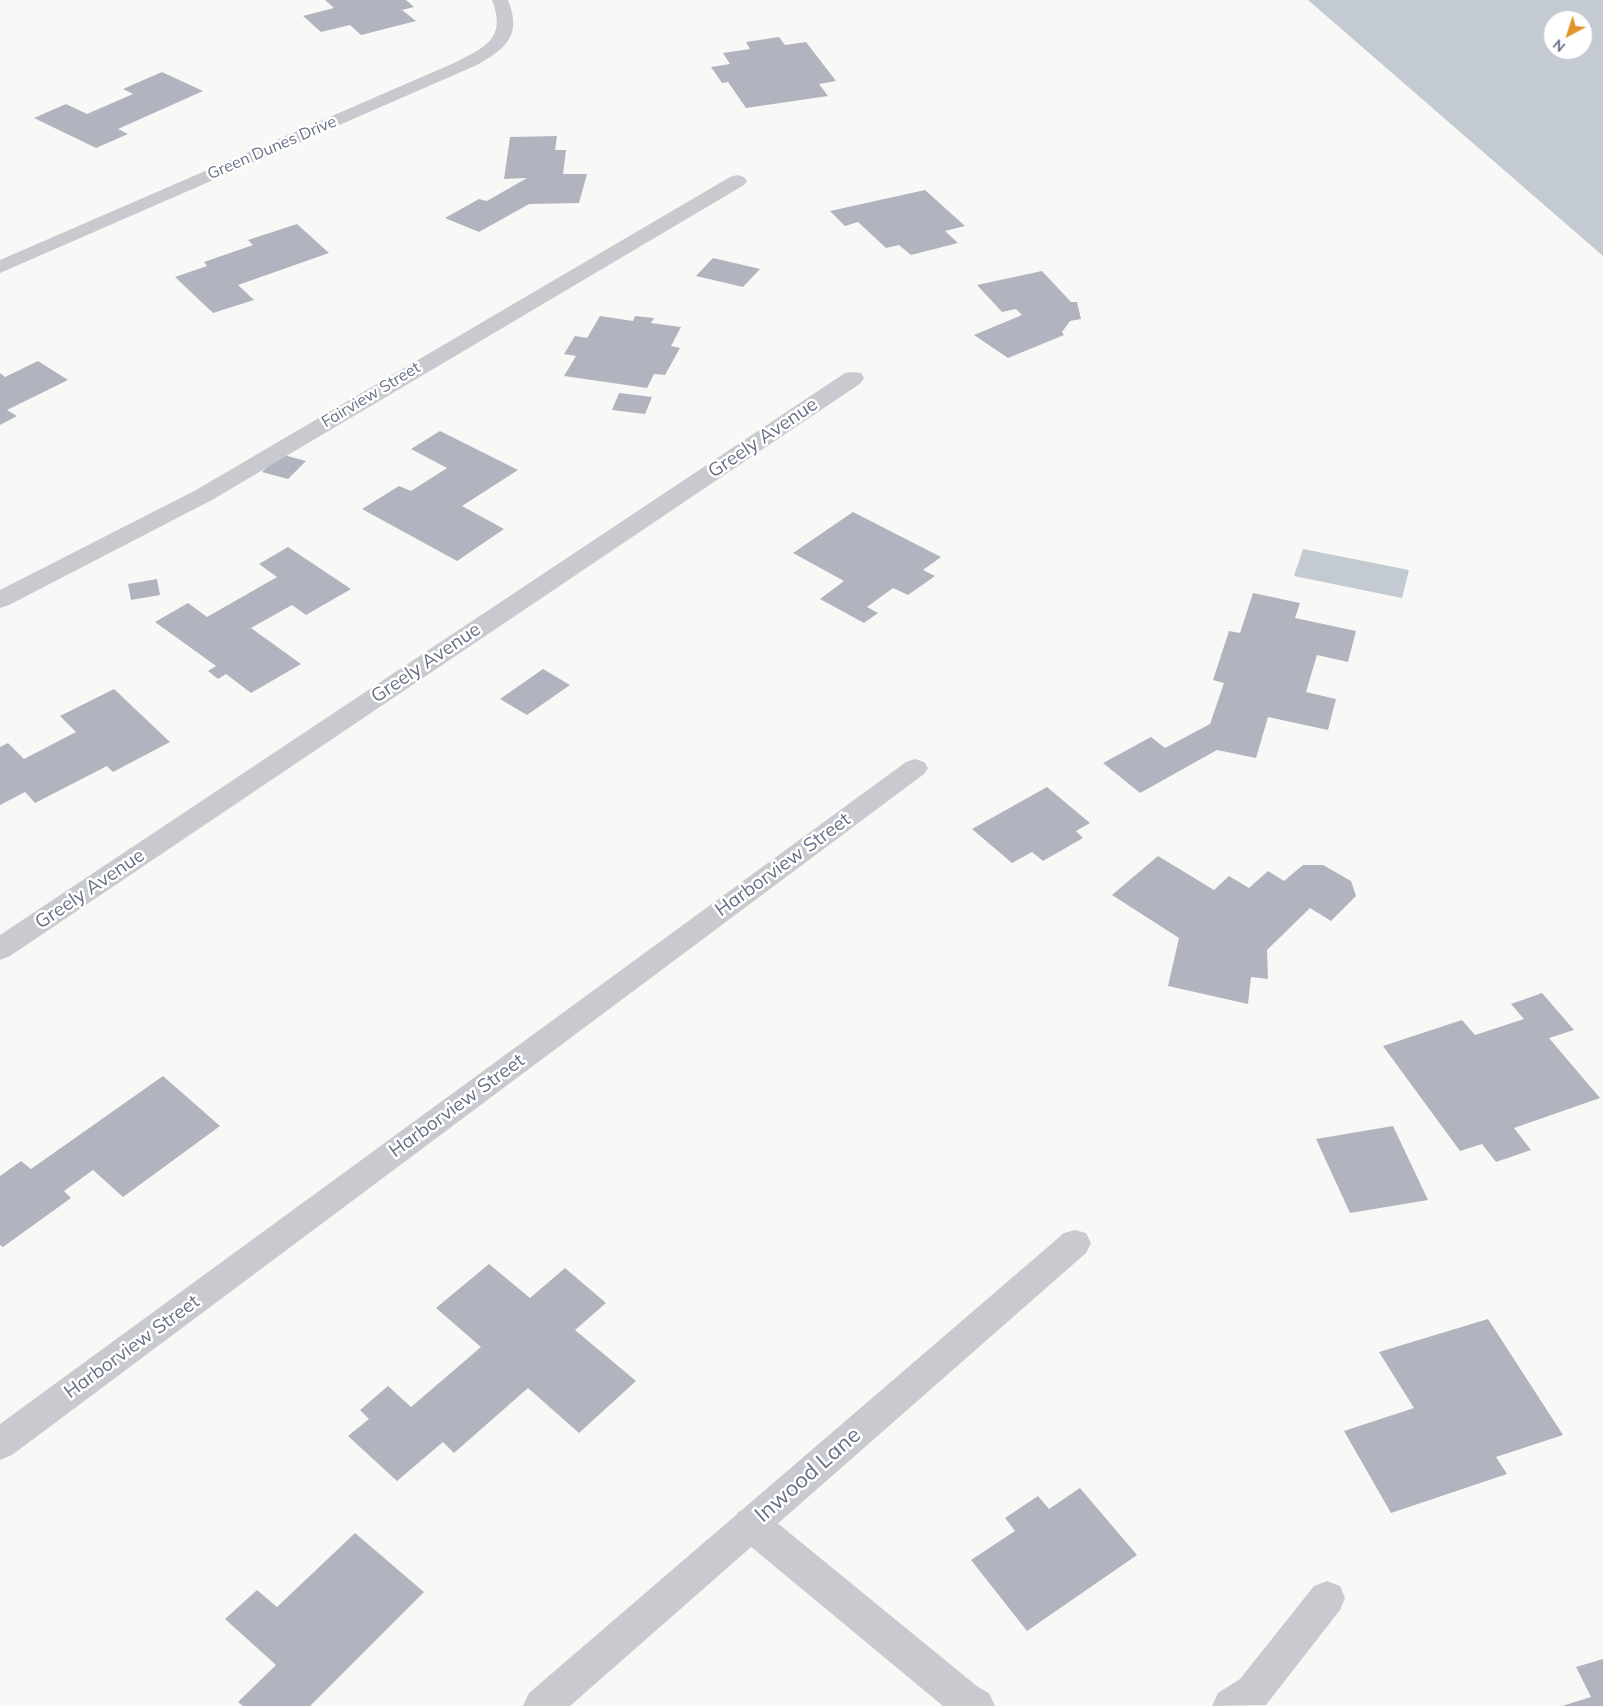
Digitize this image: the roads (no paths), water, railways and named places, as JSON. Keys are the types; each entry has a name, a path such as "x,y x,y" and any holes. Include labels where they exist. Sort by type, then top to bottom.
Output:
{"street":[{"name":"Green Dunes Drive","path":"0,267 460,67 489,51 503,38 508,26 506,11 500,0"},
{"name":"Fairview Street","path":"0,600 204,495 737,181"},
{"name":"Greely Avenue","path":"0,949 853,378"},
{"name":"Harborview Street","path":"0,1444 915,768"},
{"name":"Inwood Lane","path":"542,1706 1074,1243"},
{"path":"751,1524 965,1700 976,1706"},
{"path":"1231,1706 1254,1692 1327,1598"}]}
